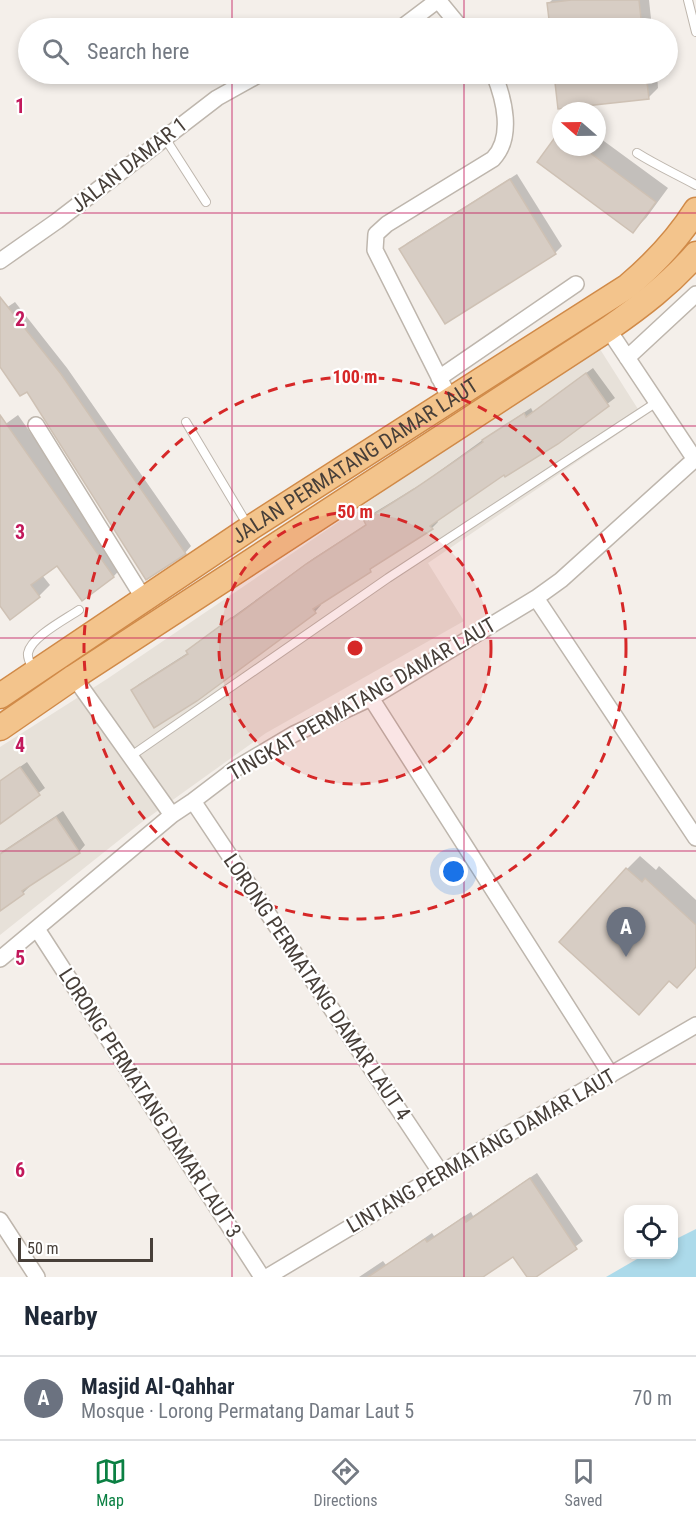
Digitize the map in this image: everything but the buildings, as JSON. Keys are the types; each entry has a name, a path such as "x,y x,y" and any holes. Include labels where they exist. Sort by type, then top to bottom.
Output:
{"highway":[{"name":"JALAN PERMATANG DAMAR LAUT","path":"0,696 250,528 628,286 657,260 682,232 696,210"},
{"name":"JALAN PERMATANG DAMAR LAUT","path":"0,728 75,676 608,329 644,304 675,278 696,254"}],"street":[{"path":"414,18 438,0 453,18"},
{"name":"JALAN DAMAR 1","path":"0,260 57,221 217,98 242,84"},
{"path":"451,401 375,250 376,234 387,224 493,159 501,150 505,139 505,127 499,84"},
{"path":"439,378 576,284"},
{"path":"627,358 696,294"},
{"path":"608,329 695,460"},
{"path":"36,425 144,599"},
{"name":"TINGKAT PERMATANG DAMAR LAUT","path":"0,959 172,815 235,769 294,735 371,698 536,598 561,580 695,460"},
{"path":"536,598 696,838"},
{"path":"75,676 172,815"},
{"path":"371,698 611,1075"},
{"name":"LORONG PERMATANG DAMAR LAUT 4","path":"193,801 441,1173"},
{"name":"LORONG PERMATANG DAMAR LAUT 3","path":"37,929 262,1277"},
{"name":"LINTANG PERMATANG DAMAR LAUT","path":"267,1277 696,1025"},
{"path":"0,1220 37,1277"}],"lane":[{"path":"688,0 696,32"},
{"path":"165,138 206,202"},
{"path":"637,153 696,185"},
{"path":"131,756 388,578 657,402"},
{"path":"186,422 250,528"},
{"path":"34,672 28,660 31,645 79,610"}],"shaded area":[{"path":"598,346 643,417 428,563 464,621 266,733 142,822 0,935 0,747 107,679"}],"water":[{"path":"696,1229 696,1277 606,1277 637,1259 678,1259 678,1238"}],"place":[{"name":"Masjid Al-Qahhar","path":"626,957"}]}
